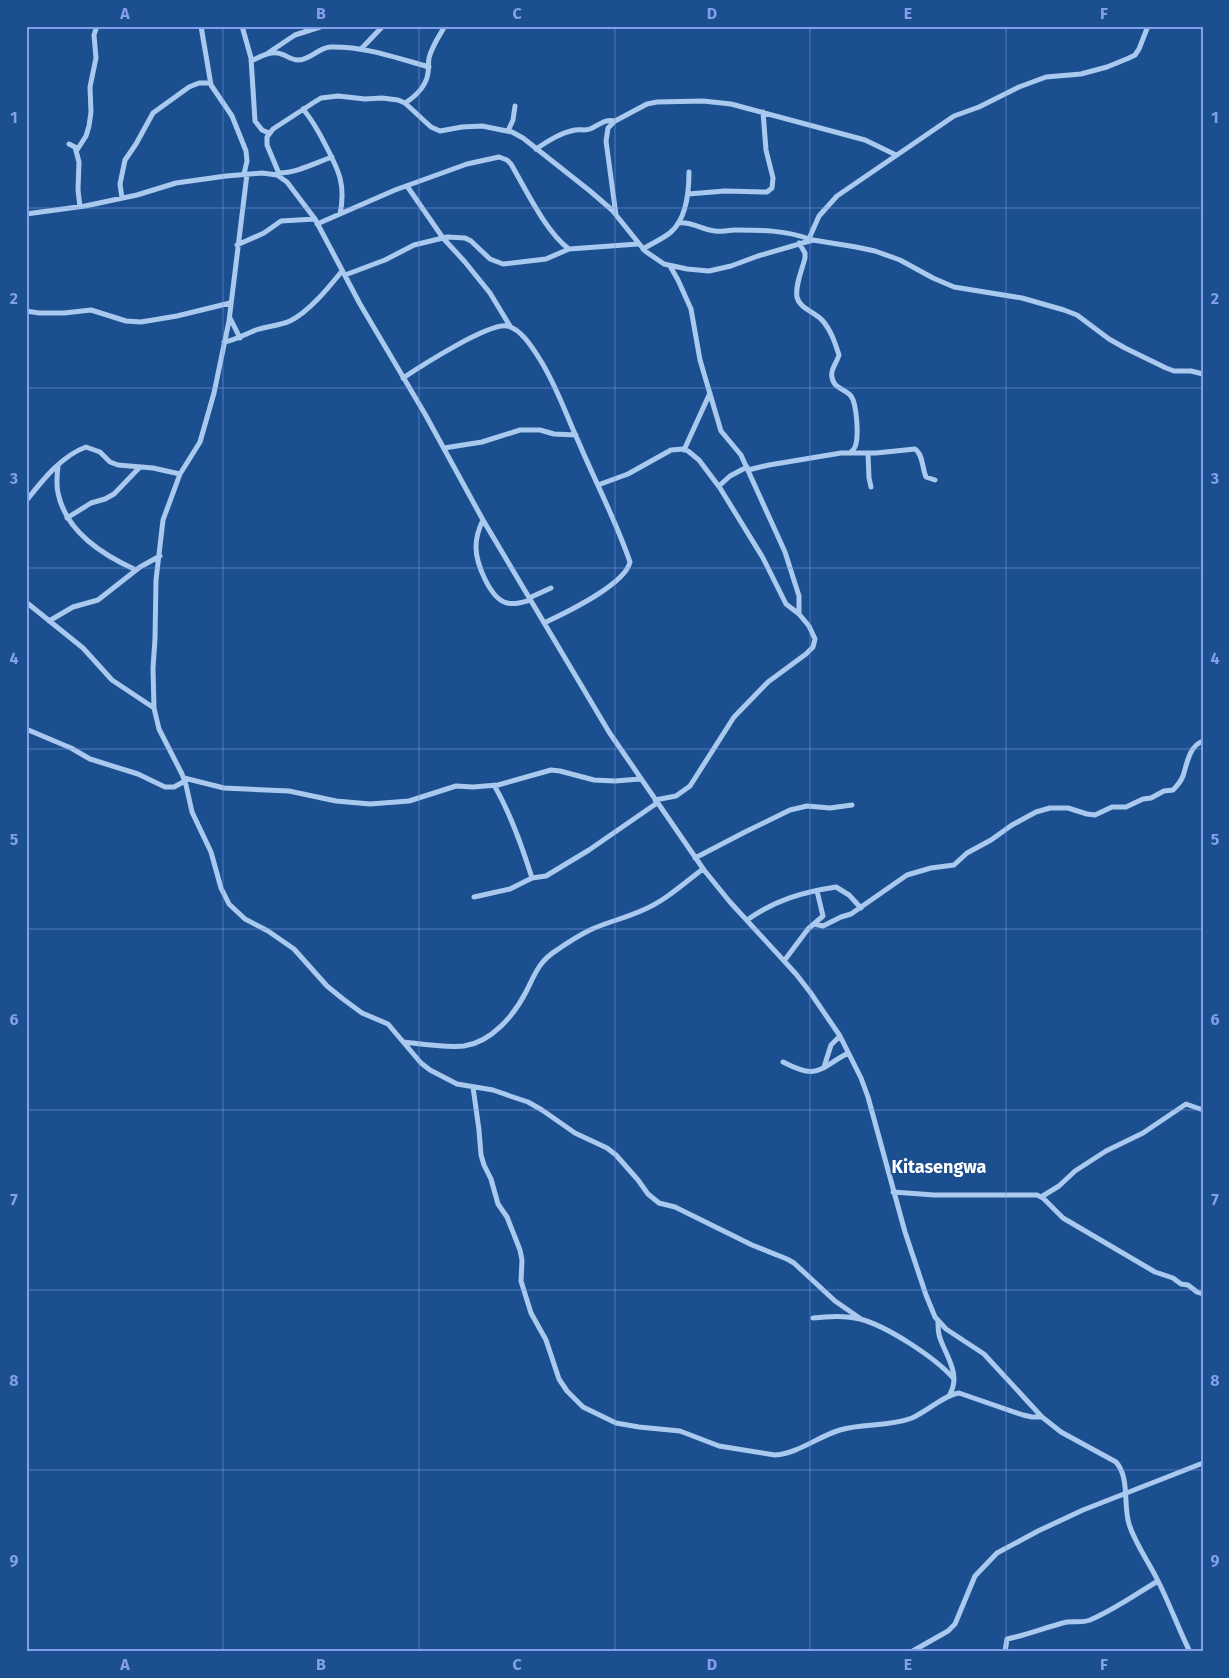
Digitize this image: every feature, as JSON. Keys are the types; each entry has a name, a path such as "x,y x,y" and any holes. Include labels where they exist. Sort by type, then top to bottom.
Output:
{"street":[{"path":"80,207 77,150 86,136 89,126 91,112 90,87 96,58 94,35 97,26"},
{"path":"200,26 210,83 239,130 247,160 229,317 214,393 200,442 180,474 163,520 156,580 155,639 152,668 154,708 164,740 184,780 192,812 211,852 221,888 230,904 245,919 268,931 294,949 334,992 362,1013 388,1024 421,1063 430,1070 457,1084 493,1090 528,1102 575,1133 607,1148 634,1175 654,1200 675,1207 752,1245 794,1263 835,1301 861,1319 908,1343 942,1367 954,1379"},
{"path":"242,26 251,61 255,121 262,130 269,133"},
{"path":"251,61 268,53 295,35 323,26"},
{"path":"361,49 384,26"},
{"path":"405,103 425,84 429,58 445,26"},
{"path":"473,1087 479,1130 480,1155 498,1204 507,1217 520,1250 522,1260 521,1281 531,1313 546,1340 559,1379 567,1391 583,1407 616,1423 680,1431 719,1446 775,1455 798,1449 849,1428 912,1418 931,1408 950,1394 953,1389 954,1379 952,1362 940,1339 938,1322 926,1295 894,1192 868,1097 861,1078 840,1036 810,992 703,869 609,732 483,520 316,222 295,191 279,175 267,145 266,137 269,133 321,98 332,96 398,100 405,103 431,127 440,131 462,126 482,126 508,131 522,138 590,191 616,215 638,244 657,261 670,266 699,270 721,269 808,240 819,216 837,196 954,116 1046,77 1092,71 1129,58 1139,49 1148,26"},
{"path":"268,53 282,53 298,60 324,48 361,49 386,54 429,67"},
{"path":"122,198 120,184 124,160 136,144 153,113 189,87 199,83 210,83"},
{"path":"616,215 606,141 608,128 615,121 647,104 703,101 731,104 865,140 896,156"},
{"path":"508,131 513,120 515,106"},
{"path":"303,110 319,130 340,173 342,183 340,214"},
{"path":"688,194 725,191 767,192 772,188 774,178 766,150 763,112"},
{"path":"536,149 556,137 574,130 589,130 602,121 615,121"},
{"path":"69,144 77,150"},
{"path":"237,245 264,233 281,221 316,222 467,164 499,156 511,164 552,231 562,244 569,249"},
{"path":"26,214 80,207 176,183 245,174 279,175 300,170 332,157"},
{"path":"643,249 671,232 678,223 686,205 689,172"},
{"path":"407,186 443,238 490,293 510,326 522,336 539,358 566,411 630,562 628,568 611,585 544,623"},
{"path":"678,223 686,222 706,230 718,232 737,230 782,232 808,240 875,251 900,260 954,287 1014,297 1064,310 1077,315 1125,348 1166,368 1174,371 1191,371 1203,374"},
{"path":"224,342 240,338 256,330 274,327 292,320 344,273 385,260 414,245 443,238 465,238 471,241 490,259 502,264 546,259 569,249 638,244"},
{"path":"799,243 805,253 805,258 798,282 797,298 800,303 818,314 832,335 839,355 832,371 833,382 848,394 854,402 857,437 856,446 850,453"},
{"path":"670,266 691,309 696,343 721,432 741,455 785,552 799,596 799,614"},
{"path":"26,310 39,313 64,313 91,310 126,321 141,322 177,316 230,303"},
{"path":"229,317 240,338"},
{"path":"403,378 430,361 485,332 500,326 510,326"},
{"path":"684,450 710,392"},
{"path":"444,448 482,442 520,430 540,430 554,434 576,435"},
{"path":"26,501 58,466 79,449 86,447 100,452 110,462 124,467 164,470 180,474"},
{"path":"719,486 730,476 748,469 841,453 868,453 910,449 917,450 926,477 935,480"},
{"path":"474,897 514,888 532,878 546,876 574,860 656,802 684,792 695,780 734,717 768,682 813,647 814,635 799,614 786,604 763,558 719,486 699,460 684,450 671,450 628,474 598,485"},
{"path":"868,453 871,487"},
{"path":"58,466 57,492 60,504 67,518 76,529 108,557 136,570"},
{"path":"67,518 91,503 114,494 139,468"},
{"path":"483,520 478,532 476,552 490,590 499,600 514,604 530,599 551,588"},
{"path":"49,621 73,607 98,600 136,570 160,556"},
{"path":"26,602 69,635 112,680 154,708"},
{"path":"26,730 71,748 90,759 138,774 166,787 174,787 184,780 224,788 289,791 362,804 409,801 456,786 494,785 556,770 594,780 615,782 640,779"},
{"path":"814,924 823,926 861,908 882,891 907,875 931,868 954,865 967,853 991,840 1030,814 1050,808 1068,808 1095,815 1112,807 1126,807 1164,791 1173,790 1182,778 1194,748 1203,741"},
{"path":"494,785 517,834 532,878"},
{"path":"695,858 790,810 807,806 830,808 852,805"},
{"path":"404,1042 421,1045 465,1046 486,1037 500,1027 514,1010 526,993 540,964 548,956 590,930 643,911 703,869"},
{"path":"747,920 783,899 836,887 842,889 861,908"},
{"path":"784,961 814,924 824,916 817,891"},
{"path":"824,1067 831,1045 840,1036"},
{"path":"783,1062 808,1072 816,1071 848,1053"},
{"path":"1041,1197 1059,1186 1075,1171 1104,1152 1143,1132 1186,1104 1203,1110"},
{"path":"894,1192 934,1195 1037,1195 1063,1218 1150,1269 1173,1278 1181,1284 1188,1285 1203,1294"},
{"path":"814,1318 861,1319"},
{"path":"938,1322 984,1354 1042,1417 1061,1432 1116,1462 1124,1473 1126,1509 1133,1533 1158,1581 1190,1652"},
{"path":"950,1394 968,1395 1022,1415 1042,1417"},
{"path":"912,1652 948,1631 955,1624 975,1576 998,1554 1038,1531 1083,1510 1203,1462"},
{"path":"1005,1652 1006,1639 1016,1638 1037,1629 1093,1618 1158,1581"}],"district":[{"name":"Kitasengwa","path":"939,1167"}]}
